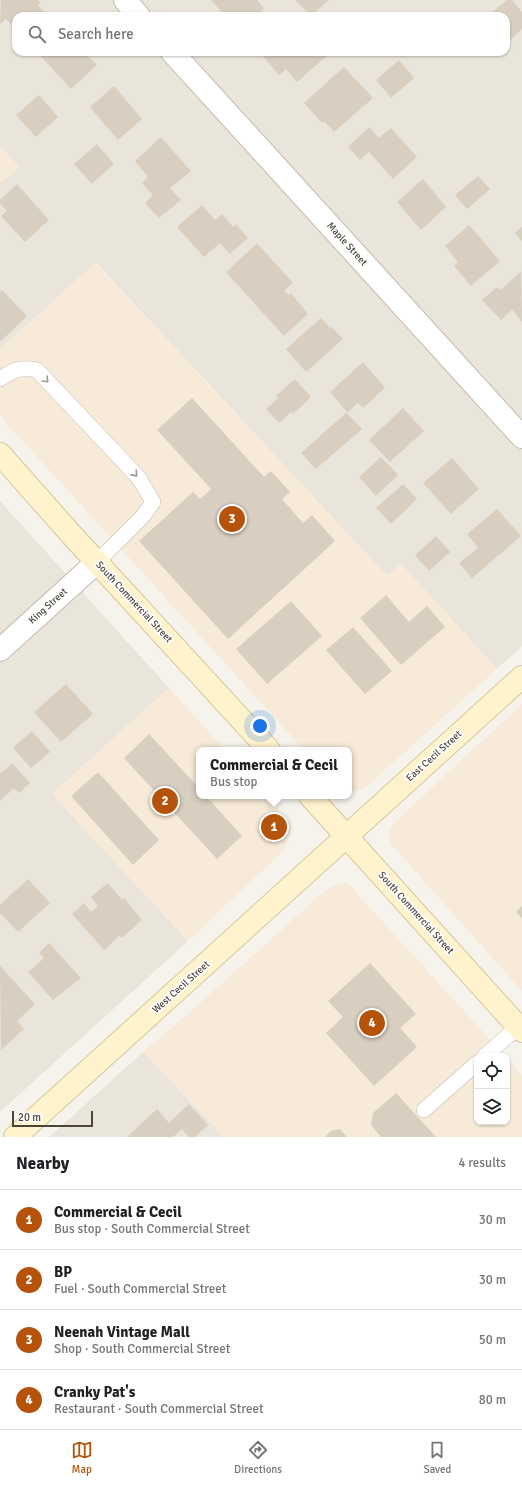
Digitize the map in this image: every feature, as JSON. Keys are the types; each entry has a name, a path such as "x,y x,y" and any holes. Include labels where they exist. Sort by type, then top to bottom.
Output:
{"main road":[{"name":"South Commercial Street","path":"0,454 266,747"},
{"name":"East Cecil Street","path":"347,836 522,677"},
{"name":"South Commercial Street","path":"313,799 520,1029"},
{"name":"West Cecil Street","path":"15,1137 347,836"}],"street":[{"path":"125,0 136,12"},
{"name":"Maple Street","path":"176,56 522,437"},
{"name":"King Street","path":"0,650 97,562"}],"lane":[{"path":"0,379 9,372 23,368 37,370 139,478 153,502 143,516 127,530 97,562"},
{"path":"489,1053 520,1029"},
{"path":"424,1110 474,1066"}],"shaded area":[{"path":"0,0 522,0 522,646 497,669 401,564 387,576 96,263 0,349 0,183 19,167 0,146"},
{"path":"0,146 19,167 0,183"},
{"path":"95,263 387,576 401,564 497,669 366,787 352,792 352,747 301,747 0,416 0,349"},
{"path":"0,501 169,688 52,794 188,941 0,1112"},
{"path":"169,688 222,747 196,747 196,799 269,799 278,810 283,819 287,830 287,843 284,850 188,941 52,794"},
{"path":"522,704 522,991 391,844 388,833 393,824"},
{"path":"346,883 350,886 502,1053 474,1053 474,1125 510,1125 510,1061 522,1075 522,1137 224,1137 143,1052 189,1013 327,889 336,884"},
{"path":"143,1052 224,1137 49,1137"}],"building":[{"path":"1,0 38,0 41,3 38,5 44,12 12,12 12,26 6,19 0,24"},
{"path":"211,0 257,0 264,8 260,12 222,12"},
{"path":"329,0 316,12 307,12 296,1"},
{"path":"507,0 512,0 522,12 522,29 510,40 510,12 493,12"},
{"path":"41,56 88,56 97,65 71,89"},
{"path":"262,56 327,56 297,82 286,69 279,75"},
{"path":"399,60 414,78 391,98 376,80"},
{"path":"344,67 373,98 334,132 324,121 322,123 304,103"},
{"path":"114,86 142,119 118,140 90,107"},
{"path":"39,95 58,117 36,137 16,115"},
{"path":"369,127 379,138 391,128 417,157 393,179 369,152 360,160 348,147"},
{"path":"161,137 191,171 170,188 181,200 159,218 145,203 153,195 142,183 148,177 135,161"},
{"path":"97,144 114,164 92,184 74,164"},
{"path":"478,176 490,189 467,209 455,195"},
{"path":"423,179 446,207 421,230 397,202"},
{"path":"17,184 49,220 25,242 1,216 7,211 0,203 0,200"},
{"path":"202,205 215,220 222,214 233,227 236,224 248,238 230,254 220,243 204,257 177,227"},
{"path":"469,225 500,261 471,286 454,266 458,262 445,246"},
{"path":"522,227 522,241 515,233"},
{"path":"257,243 293,283 284,291 289,295 291,293 308,314 284,336 226,272"},
{"path":"521,271 522,322 512,310 501,320 482,300 497,287 501,290"},
{"path":"2,290 27,316 0,342 0,292"},
{"path":"321,318 343,339 306,372 286,349"},
{"path":"363,362 385,388 363,408 358,403 347,413 362,429 316,469 301,453 347,412 330,392"},
{"path":"295,379 311,397 293,414 291,412 279,423 266,409 278,398 276,396"},
{"path":"192,398 264,477 271,471 290,492 282,499 303,523 312,515 335,541 228,639 139,541 193,492 200,499 211,489 157,430"},
{"path":"403,408 424,431 390,462 369,440"},
{"path":"381,457 398,475 376,496 359,477"},
{"path":"452,458 479,489 451,514 423,483"},
{"path":"403,484 417,499 391,524 376,508"},
{"path":"497,509 521,536 472,578 459,563 478,548 467,534"},
{"path":"436,536 450,552 429,571 415,555"},
{"path":"386,595 409,622 427,606 445,627 401,665 360,618"},
{"path":"291,601 322,636 267,684 236,649"},
{"path":"353,627 392,671 365,694 326,650"},
{"path":"66,684 93,714 61,742 34,712"},
{"path":"32,731 50,752 31,768 13,748"},
{"path":"149,734 196,785 196,799 209,799 242,836 217,859 124,758"},
{"path":"12,763 30,783 19,793 14,788 0,801 0,772 1,773"},
{"path":"98,772 159,840 133,865 71,796"},
{"path":"28,879 50,903 18,932 0,913 0,905"},
{"path":"108,883 122,900 124,898 142,920 122,938 119,936 104,950 72,914 84,903 91,912 98,906 91,897"},
{"path":"522,906 522,918 516,912"},
{"path":"49,943 81,978 53,1000 28,972 44,958 39,953"},
{"path":"370,963 416,1014 400,1028 417,1047 374,1086 326,1033 343,1017 328,1001"},
{"path":"0,966 35,1004 17,1021 24,1029 1,1050"},
{"path":"396,1093 436,1137 381,1137 371,1125 373,1113"},
{"path":"189,1104 208,1125 195,1137 189,1137 182,1129 173,1137 127,1137 157,1109 169,1123"},
{"path":"340,1129 347,1137 325,1137 331,1131"}],"place":[{"name":"Neenah Vintage Mall","path":"232,519"},
{"name":"BP","path":"165,801"},
{"name":"Commercial & Cecil","path":"274,827"},
{"name":"Cranky Pat's","path":"372,1023"}]}
